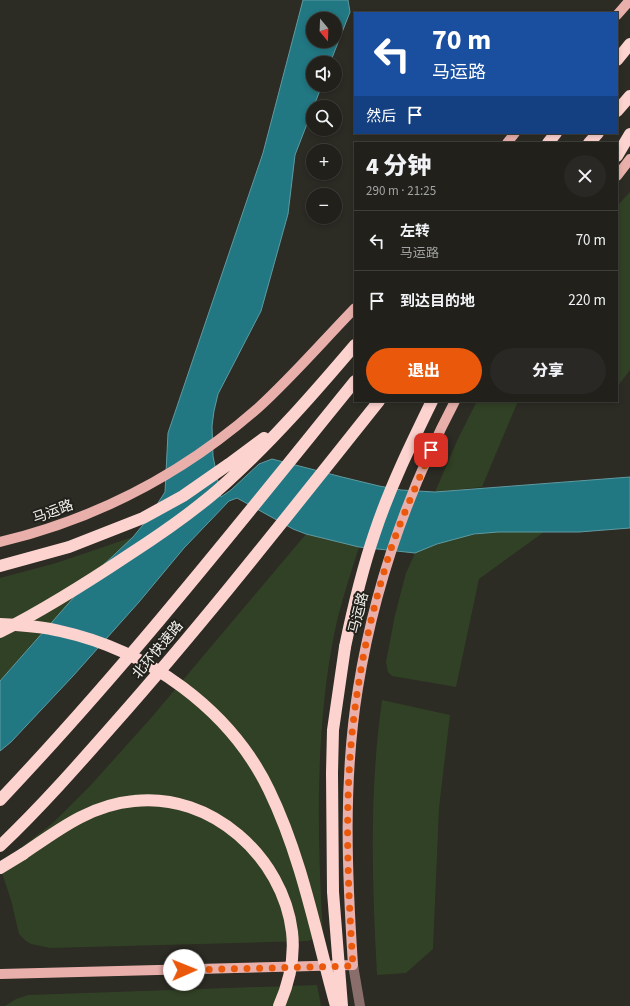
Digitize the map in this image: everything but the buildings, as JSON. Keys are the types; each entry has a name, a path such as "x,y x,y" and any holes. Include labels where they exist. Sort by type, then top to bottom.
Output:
{"highway":[{"path":"618,59 630,44"},
{"path":"618,110 630,96"},
{"path":"549,142 555,134"},
{"path":"590,142 597,134"},
{"path":"618,154 630,134"},
{"path":"0,632 79,588 150,541 209,498 276,427 328,376 354,346"},
{"name":"北环快速路","path":"0,800 61,736 120,668 354,382"},
{"name":"北环快速路","path":"0,846 82,760 145,688 228,589 378,402"},
{"path":"342,1006 333,892 333,730 338,687 352,610 375,532 397,478 432,402"},
{"path":"0,566 69,547 143,518 183,496 253,452"},
{"path":"0,624 60,631 98,642 136,658 152,666 186,690 231,733 252,761 265,782 288,837 304,885 336,1006"},
{"path":"0,868 73,820 112,804 142,800 167,801 198,810 213,817 236,833 254,850 270,871 286,904 292,933 293,954 288,981 279,1006"}],"main road":[{"path":"618,14 630,0"},
{"path":"508,142 515,134"},
{"path":"618,175 630,159"},
{"name":"马运路","path":"0,542 30,535 63,524 126,497 174,470 228,432 258,407 354,309"},
{"name":"马运路","path":"353,966 349,897 348,836 352,735 366,643 388,557 436,438 454,402"},
{"path":"0,974 353,966"}],"street":[{"path":"353,966 360,1006"}],"green space":[{"path":"630,192 630,370 618,386 618,205"},
{"path":"476,402 518,402 482,487 435,492 457,441"},
{"path":"498,532 544,532 479,579 456,687 392,676 388,672 386,662 395,615 406,573 415,553 456,539 477,534"},
{"path":"306,534 359,547 336,624 323,709 319,784 319,821 323,934 308,941 50,948 31,944 26,941 19,934 11,900 0,867 2,862 53,823 90,786 151,718"},
{"path":"133,537 97,571 0,681 0,578 56,563"},
{"path":"382,700 450,715 439,808 433,949 406,973 377,975 373,872 373,803"},
{"path":"317,985 321,1006 5,1006 16,999 28,995"}],"water":[{"path":"303,0 348,0 350,12 342,32 342,12 306,12 306,48 336,48 333,56 306,56 306,92 319,92 316,100 306,100 306,126 295,155 288,214 261,311 218,394 212,426 213,456 221,497 231,490 259,464 272,459 379,486 401,490 435,492 630,477 630,528 579,532 498,532 474,534 437,544 415,553 359,547 306,534 293,529 237,498 229,501 184,548 139,602 73,676 11,742 0,751 0,681 97,571 133,537 147,520 165,492 168,433 263,153"}],"route":[{"path":"184,970 353,966 349,897 348,828 352,735 358,689 366,643 388,557 431,450"}]}
